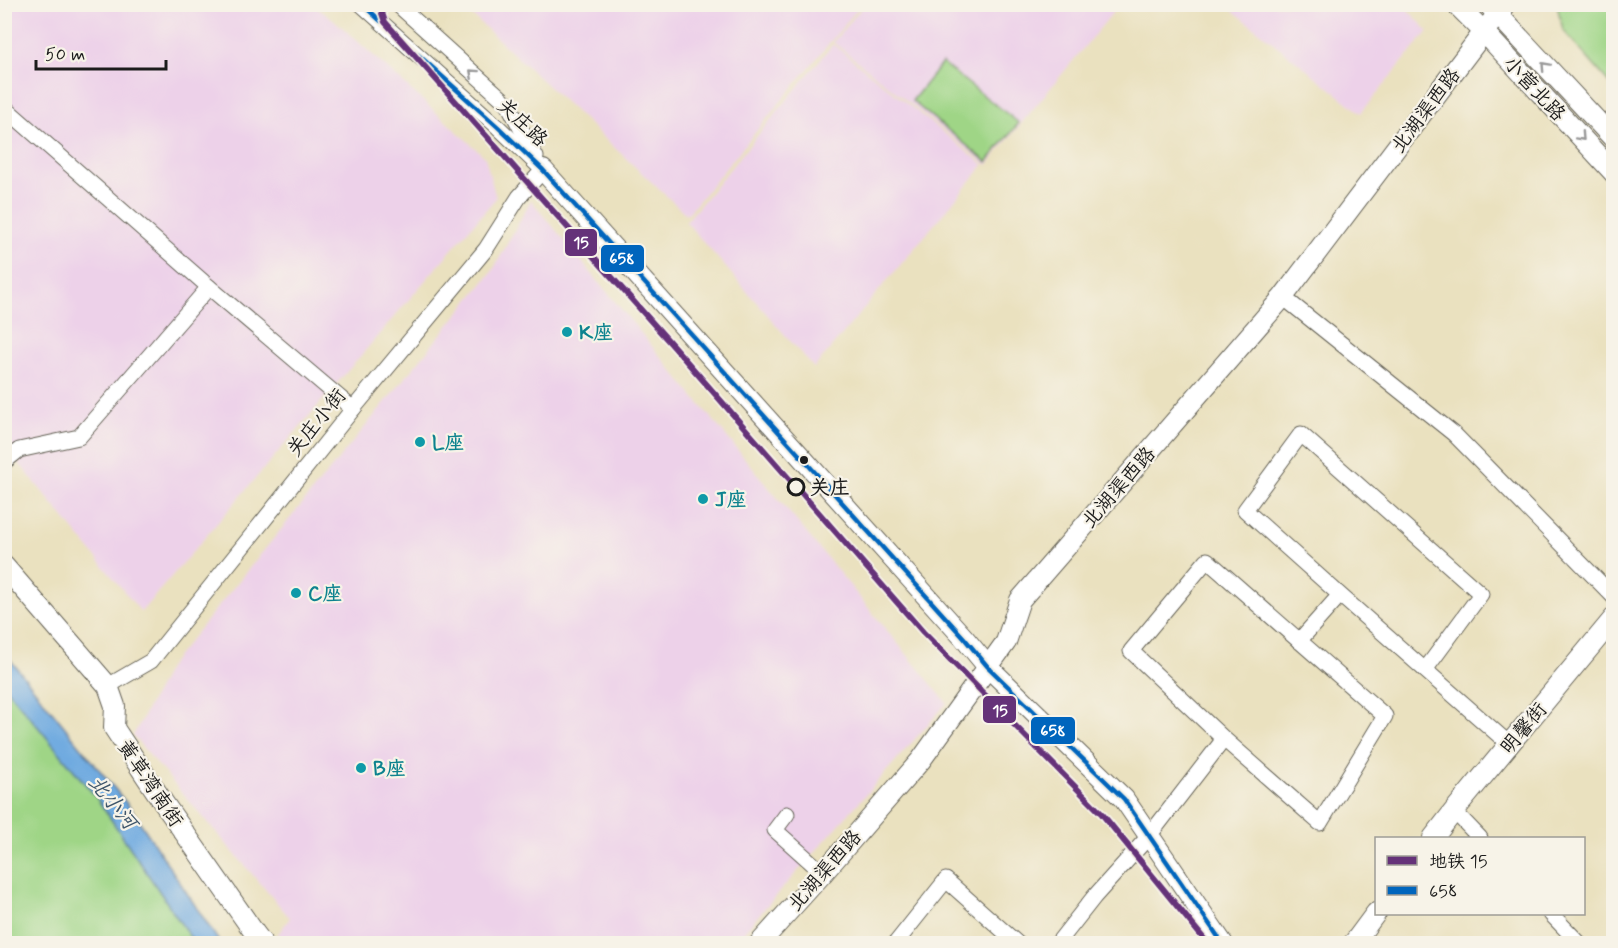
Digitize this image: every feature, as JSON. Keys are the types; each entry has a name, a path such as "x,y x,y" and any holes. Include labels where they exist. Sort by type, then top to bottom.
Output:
{"street":[{"name":"关庄路","path":"361,4 543,170"},
{"name":"关庄路","path":"397,4 508,104 543,170"},
{"name":"小营北路","path":"1456,4 1614,173"},
{"name":"小营北路","path":"1497,8 1614,139"},
{"name":"北湖渠西路","path":"759,944 921,760 1006,642 1020,600 1283,297 1484,32 1497,8"},
{"path":"4,107 208,287 353,410"},
{"name":"关庄小街","path":"108,686 151,661 486,249 519,197 543,170"},
{"path":"543,170 988,667 1124,799 1223,944"},
{"path":"4,462 19,450 79,437 208,287"},
{"path":"1283,297 1454,435 1614,597"},
{"path":"1425,670 1481,594 1301,434 1245,510 1340,595 1425,670 1509,744"},
{"path":"1207,560 1385,716 1320,824 1224,739 1131,651 1207,560"},
{"name":"黄草湾南街","path":"4,566 108,686 115,706 114,728 263,944"},
{"path":"1299,641 1340,595"},
{"name":"明馨街","path":"1434,837 1614,618"},
{"path":"1057,944 1094,897 1149,836 1224,739"},
{"path":"1454,811 1479,837"},
{"path":"787,814 775,830 823,873"},
{"path":"895,944 946,880 1018,944"},
{"path":"1353,944 1375,915"},
{"path":"1552,915 1580,944"}],"shaded area":[{"path":"4,5 312,5 333,19 485,157 496,198 141,612 5,446"},
{"path":"461,5 861,5 687,215"},
{"path":"864,5 1119,5 987,165 833,42"},
{"path":"1226,5 1403,5 1428,31 1361,113"},
{"path":"833,44 984,165 814,368 686,222"},
{"path":"531,200 947,703 733,944 280,943 275,938 290,918 133,736 170,665 492,272"}],"green space":[{"path":"1557,5 1613,5 1613,87 1563,30"},
{"path":"942,63 1019,123 987,162 912,101"},
{"path":"4,675 139,833 202,943 5,943"}],"water":[{"name":"北小河","path":"4,652 132,810 220,943 194,943 96,797 5,687"}],"metro line":[{"name":"15","path":"379,4 385,22 923,632 1102,814 1208,944"}],"transit line":[{"name":"658","path":"362,4 543,170 988,667 1124,799 1223,944"}],"place":[{"name":"K座","path":"567,332"},
{"name":"L座","path":"420,442"},
{"name":"关庄","path":"796,487"},
{"name":"J座","path":"703,499"},
{"name":"C座","path":"296,593"},
{"name":"B座","path":"361,768"}]}
